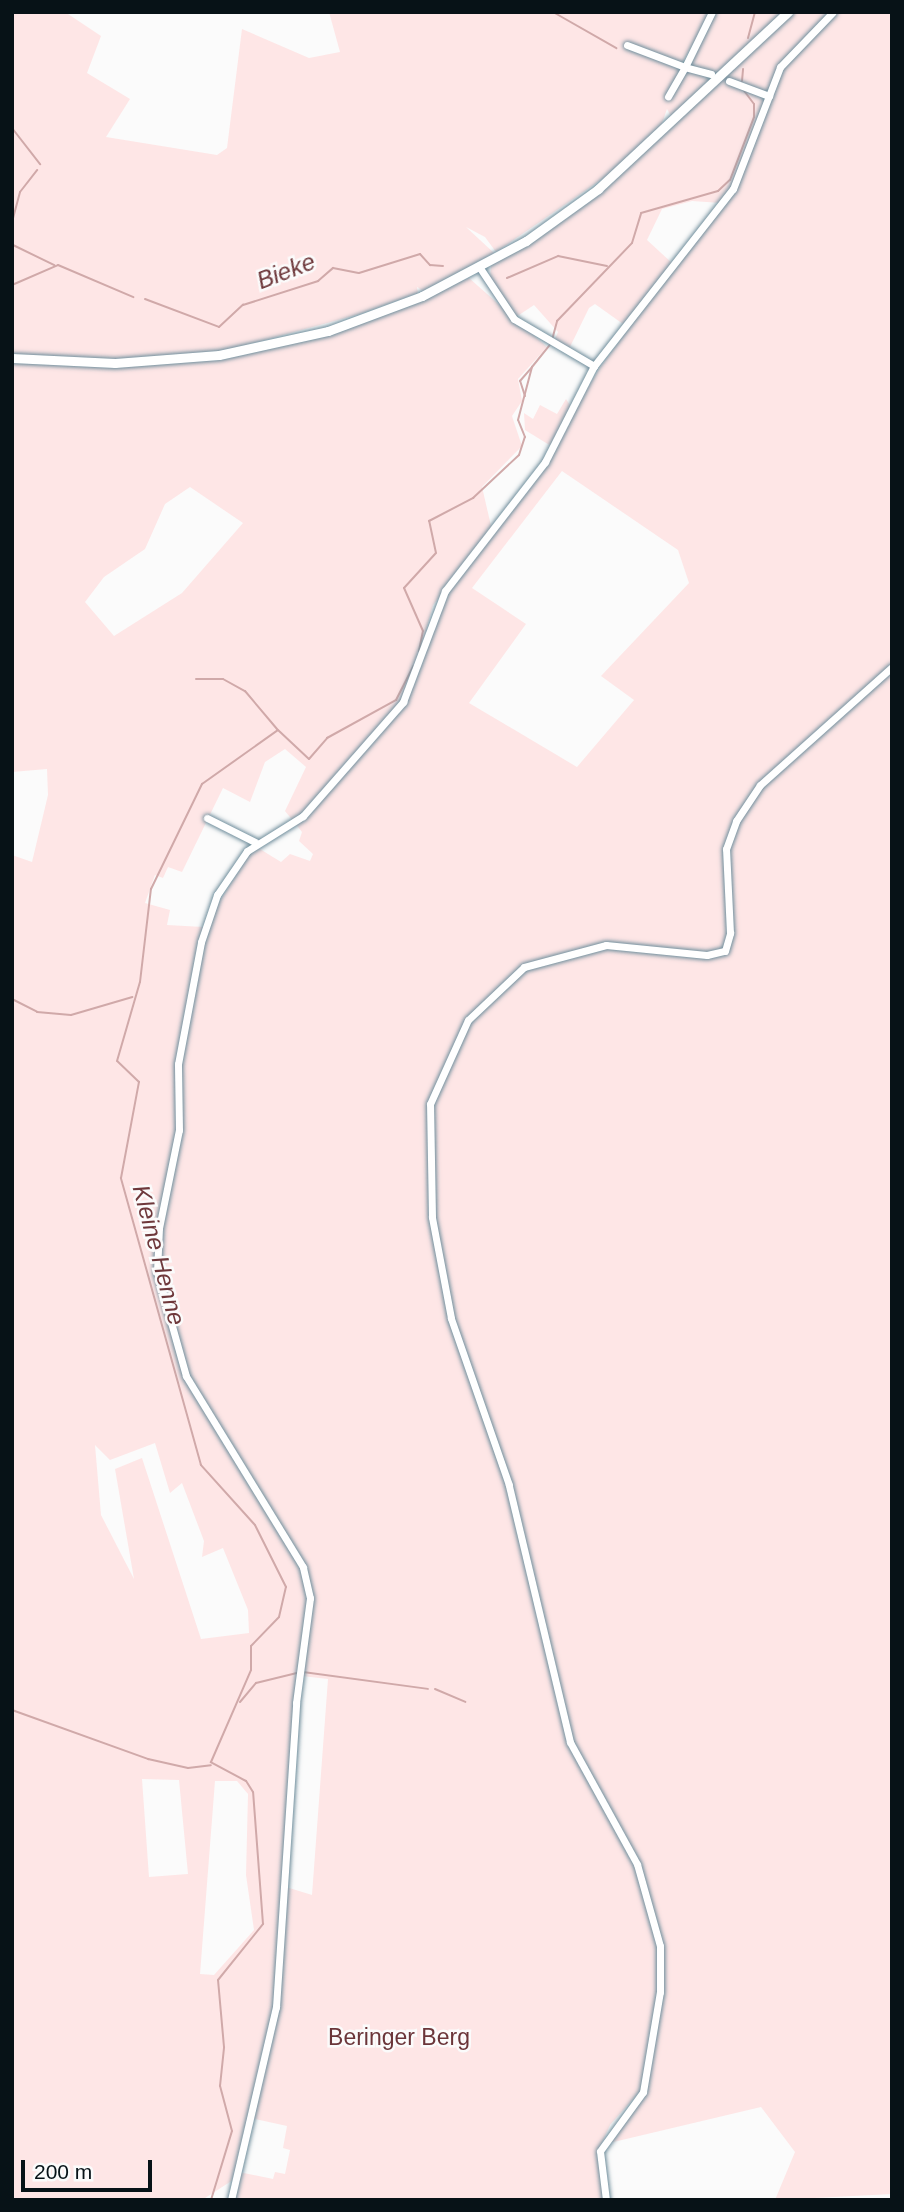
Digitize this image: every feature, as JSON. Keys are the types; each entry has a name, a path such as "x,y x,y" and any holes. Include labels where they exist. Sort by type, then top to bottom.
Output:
{"main road":[{"path":"12,358 116,363 238,352 357,322 480,268 598,189 788,12"}],"street":[{"path":"668,97 712,12"},
{"path":"231,2200 276,2007 296,1703 310,1598 303,1567 186,1377 156,1252 177,1144 178,1064 201,942 223,884 255,842 303,816 398,708 422,663 445,591 545,463 594,366 733,189 780,67 833,12"},
{"path":"627,45 711,74"},
{"path":"737,84 769,96"},
{"path":"480,268 514,319 594,366"},
{"path":"606,2200 599,2163 607,2134 635,2109 645,2085 660,1946 636,1864 570,1742 509,1485 451,1318 432,1217 430,1104 468,1020 524,967 606,944 707,955 728,948 725,852 736,821 760,785 892,667"},
{"path":"207,818 255,842"}],"green space":[{"name":"Beringer Berg","path":"12,12 65,12 101,36 87,73 130,99 106,137 217,155 227,148 242,29 309,58 340,52 329,12 711,12 682,63 686,70 716,12 784,12 672,118 667,109 661,126 608,175 496,252 485,237 466,227 494,253 423,291 417,287 418,293 360,314 239,347 240,356 360,324 469,278 547,347 518,379 522,401 512,416 522,446 482,487 492,530 433,605 407,700 445,596 530,488 599,369 721,203 692,201 662,209 647,240 672,263 623,324 595,304 589,308 568,351 553,344 558,332 534,305 516,317 490,279 491,266 633,163 792,12 892,12 892,2194 775,2200 795,2152 761,2107 605,2144 644,2095 651,2027 642,2089 610,2125 597,2154 604,2200 235,2200 239,2172 273,2179 275,2172 285,2174 290,2150 283,2148 287,2126 250,2118 233,2180 202,2200 12,2200 12,855 32,862 48,795 47,769 12,772","holes":["562,471 678,550 689,583 601,676 634,700 577,767 469,703 526,624 472,588","190,487 243,523 182,593 114,636 85,602 104,577 145,549 165,504","285,749 306,767 285,811 302,832 299,841 313,854 310,861 290,854 281,862 255,846 203,927 167,925 170,910 145,903 155,875 163,878 168,867 182,872 223,788 250,802 265,762","155,1443 170,1493 182,1483 204,1541 202,1557 223,1548 248,1610 249,1633 201,1639 142,1458 115,1469 134,1579 101,1515 95,1445 110,1460","302,1676 328,1679 312,1895 286,1887","142,1779 179,1780 188,1874 149,1877","215,1781 237,1781 248,1794 246,1875 254,1930 214,1975 200,1974"]},
{"path":"566,399 573,410 551,446 525,430 524,413 533,419 540,405 557,414"}],"waterway":[{"path":"553,12 616,48"},
{"name":"Kleine Henne","path":"748,38 755,12"},
{"name":"Kleine Henne","path":"742,81 743,69"},
{"name":"Kleine Henne","path":"552,340 557,321 632,243 641,213 718,191 730,180 754,117 754,104 741,87"},
{"path":"12,128 40,164"},
{"path":"12,222 20,192 37,170"},
{"path":"13,245 54,265"},
{"name":"Bieke","path":"145,299 219,327 243,305 318,281 333,268 359,273 420,254 430,265 443,266"},
{"name":"Bieke","path":"507,278 558,256 607,266"},
{"name":"Bieke","path":"12,285 58,265 133,297"},
{"name":"Kleine Henne","path":"419,651 423,631 404,588 436,553 429,521 473,498 519,455 525,437 518,420 532,367 550,345"},
{"name":"Kleine Henne","path":"525,396 520,381 532,367"},
{"name":"Kleine Henne","path":"211,2200 232,2131 220,2086 224,2047 218,1980 263,1924 253,1792 246,1781 211,1762 251,1670 251,1646 279,1617 286,1587 255,1525 201,1465 121,1178 139,1082 117,1061 140,982 151,889 202,784 278,730 309,759 327,738 396,700 413,666"},
{"path":"196,679 223,679 245,691 277,729"},
{"path":"12,999 37,1012 71,1015 132,997"},
{"path":"303,1672 428,1689"},
{"path":"240,1702 256,1683 297,1673"},
{"path":"435,1689 465,1702"},
{"path":"12,1710 148,1759 188,1768 211,1765"}]}
